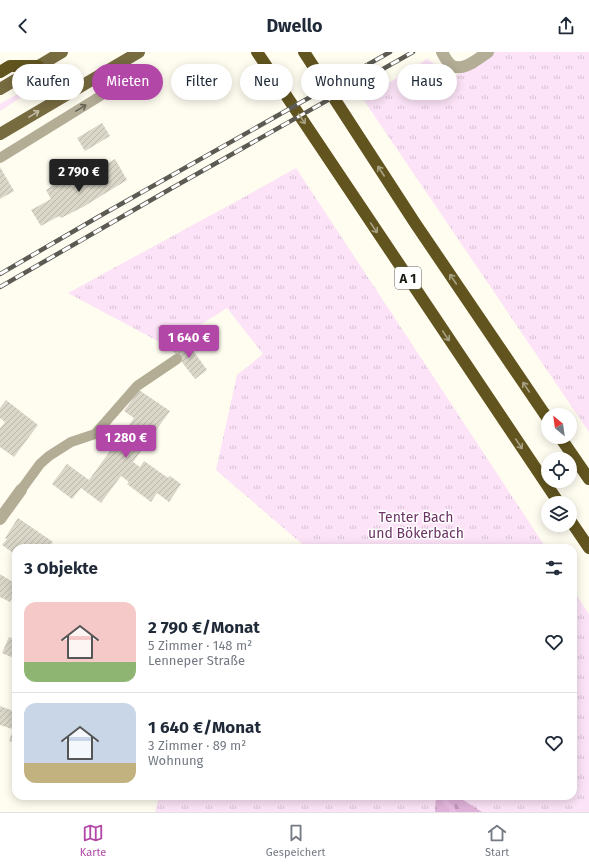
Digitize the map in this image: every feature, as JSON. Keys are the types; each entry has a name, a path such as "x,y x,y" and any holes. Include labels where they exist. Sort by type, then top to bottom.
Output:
{"highway":[{"name":"A 1","path":"257,52 554,496"},
{"name":"A 1","path":"304,52 428,243 541,409"},
{"path":"0,72 12,66"},
{"path":"565,444 589,479"},
{"path":"577,530 589,548"}],"main road":[{"path":"41,64 62,52"},
{"path":"119,64 139,52"},
{"path":"0,134 92,80"},
{"path":"0,89 12,82"}],"street":[{"path":"442,52 451,65 459,67 472,63 488,52"},
{"path":"0,519 21,490"}],"lane":[{"path":"0,158 94,100"},
{"path":"21,490 40,464 49,456 71,442 95,434 137,386 177,359"}],"green space":[{"path":"494,52 589,52 589,432 577,414 577,408 573,408 364,100 389,100 389,83 397,78 397,100 457,100 457,75"},
{"path":"427,59 434,64 419,64"},
{"path":"12,97 12,100 17,100 0,111 0,104"},
{"name":"Tenter Bach und Bökerbach","path":"296,168 543,544 302,544 216,470 237,375 263,354 227,308 167,346 68,293"},
{"path":"577,596 589,614 589,812 155,812 158,800 577,800"},
{"path":"436,800 463,800 482,812 435,812"}],"building":[{"path":"102,123 110,136 85,151 77,138"},
{"path":"115,159 127,180 83,207 61,218 59,216 41,226 31,210 51,199 46,190 67,177 72,186"},
{"path":"0,167 14,191 0,199"},
{"path":"184,338 207,370 195,379 171,348"},
{"path":"139,390 170,411 133,462 140,467 144,461 168,478 170,476 181,484 169,502 157,493 151,502 127,484 129,482 121,476 101,503 81,488 72,499 52,484 67,464 89,480 134,418 124,411"},
{"path":"6,400 38,425 14,457 0,447 0,428 5,422 0,418 0,408"},
{"path":"18,518 53,542 51,544 12,544 12,552 2,545 7,539 5,538"},
{"path":"0,574 12,582 12,598 10,602 0,597"},
{"path":"9,637 12,638 12,657 2,653"},
{"path":"0,706 12,710 12,729 0,725"},
{"path":"12,733 12,742 9,741"}],"waterway":[{"path":"446,800 446,803 452,808 453,812"}],"railway":[{"path":"0,274 390,52"},
{"path":"0,287 413,52"}]}
